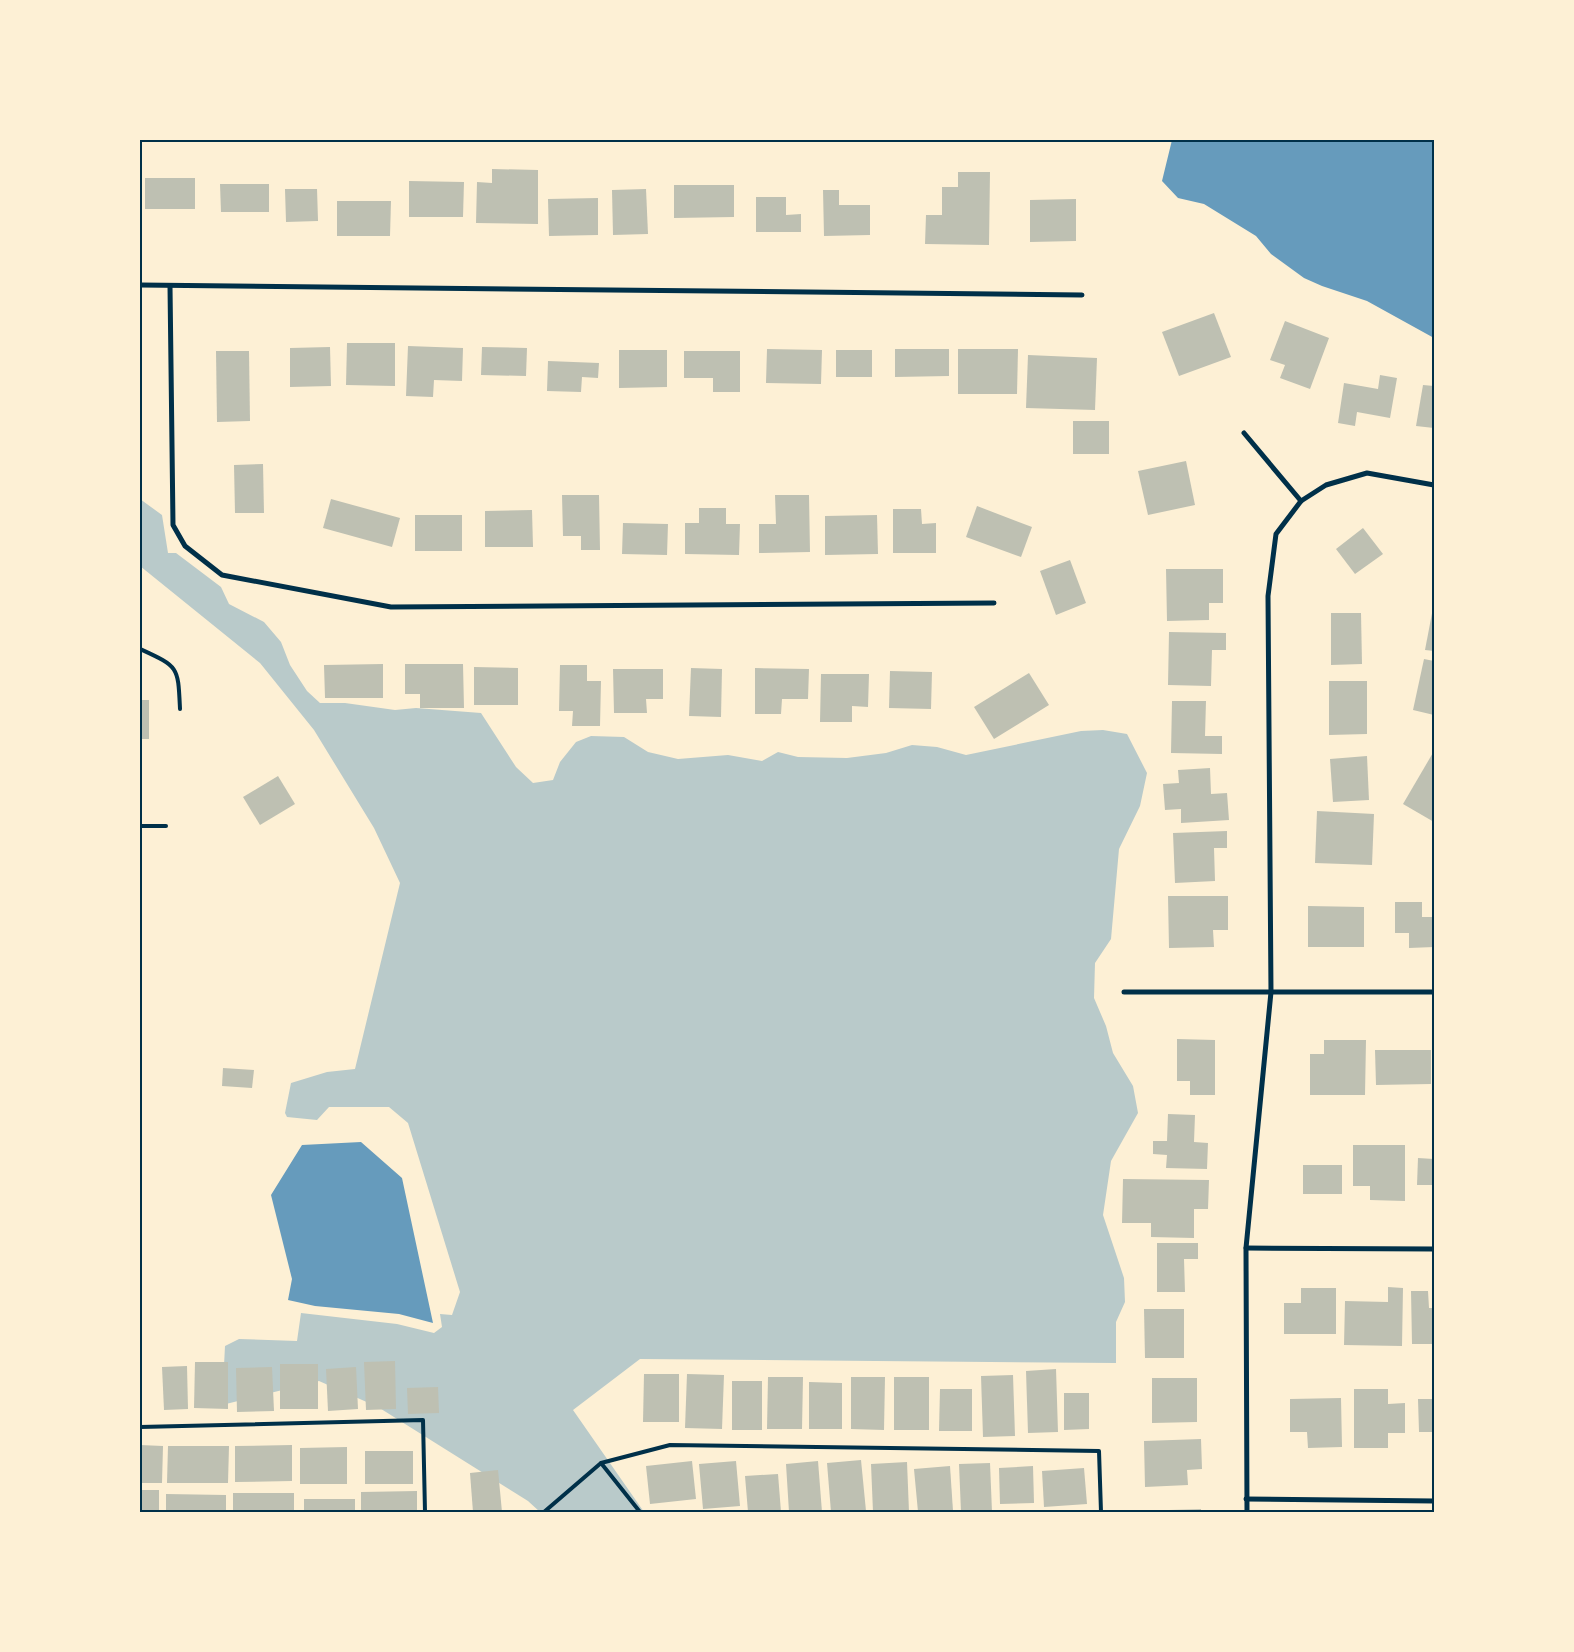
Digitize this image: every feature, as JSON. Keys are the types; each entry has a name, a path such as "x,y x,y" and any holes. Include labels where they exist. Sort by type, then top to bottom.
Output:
{"street":[{"path":"140,285 1082,295"},
{"path":"170,286 173,525 185,546 222,575 391,607 994,603"},
{"path":"1244,433 1302,501"},
{"path":"1247,1512 1246,1248 1271,992 1268,596 1276,534 1302,501 1326,485 1366,473 1434,485"},
{"path":"1124,992 1434,992"},
{"path":"1246,1248 1434,1249"},
{"path":"1246,1499 1434,1501"}],"lane":[{"path":"140,649 166,661 178,675 180,709"},
{"path":"140,826 166,826"},
{"path":"140,1427 423,1420 425,1512"},
{"path":"544,1512 602,1463 670,1445 1099,1451 1101,1512"},
{"path":"602,1463 640,1512"}],"shaded area":[{"path":"140,499 162,515 168,553 176,553 221,587 229,604 264,622 281,642 290,665 307,691 320,703 345,703 395,710 416,708 481,713 516,767 533,783 553,780 560,762 576,742 591,736 624,737 648,752 678,759 728,755 762,761 778,752 798,757 847,758 886,753 912,745 937,747 966,755 1081,731 1103,730 1127,734 1147,773 1140,806 1119,849 1111,939 1095,963 1094,998 1106,1026 1113,1053 1133,1086 1138,1113 1111,1161 1103,1215 1124,1278 1125,1302 1116,1322 1116,1363 640,1359 573,1410 644,1512 540,1512 528,1501 378,1407 319,1381 222,1405 225,1346 239,1339 297,1341 301,1313 397,1324 434,1333 442,1327 440,1314 452,1315 460,1292 408,1123 389,1107 329,1107 317,1120 287,1117 285,1113 291,1083 327,1072 355,1069 400,883 374,828 314,730 260,663 140,566"}],"water":[{"path":"1172,140 1434,140 1434,338 1367,301 1304,278 1271,254 1256,236 1204,204 1178,198 1162,181"},
{"path":"361,1142 402,1178 433,1323 399,1314 315,1306 288,1300 292,1279 271,1195 302,1145"}],"building":[{"path":"492,169 538,170 538,224 476,223 477,182 492,183"},
{"path":"958,172 990,172 989,245 925,244 926,215 942,215 942,187 958,187"},
{"path":"145,178 195,178 195,209 145,209"},
{"path":"409,181 464,182 463,217 409,217"},
{"path":"220,184 269,184 269,212 221,212"},
{"path":"674,185 734,185 734,217 674,218"},
{"path":"285,189 317,189 318,221 286,222"},
{"path":"646,189 648,234 613,235 612,190"},
{"path":"823,190 839,190 839,205 870,205 870,235 824,236"},
{"path":"756,197 786,197 786,215 801,214 801,232 756,232"},
{"path":"598,198 598,235 549,236 548,199"},
{"path":"1076,199 1076,241 1030,242 1030,200"},
{"path":"337,201 391,201 390,236 337,236"},
{"path":"1214,313 1231,357 1179,376 1162,332"},
{"path":"1285,321 1329,338 1310,389 1280,378 1285,365 1270,360"},
{"path":"347,343 395,343 395,386 346,385"},
{"path":"408,346 463,348 462,381 434,380 433,397 406,396"},
{"path":"330,347 331,386 290,387 290,348"},
{"path":"482,347 527,348 526,376 481,375"},
{"path":"767,349 822,350 821,384 766,383"},
{"path":"895,349 949,349 949,376 895,377"},
{"path":"958,349 1018,349 1017,394 958,394"},
{"path":"619,350 667,350 667,387 619,388"},
{"path":"836,350 872,350 872,377 836,377"},
{"path":"216,351 249,351 250,421 217,422"},
{"path":"684,351 740,351 740,392 713,392 713,378 684,378"},
{"path":"1028,355 1097,358 1095,410 1026,408"},
{"path":"548,361 599,363 598,378 582,377 581,392 547,391"},
{"path":"1380,375 1397,378 1390,418 1357,412 1355,426 1338,423 1344,383 1378,389"},
{"path":"1423,385 1434,386 1434,428 1416,426"},
{"path":"1073,421 1109,421 1109,454 1073,454"},
{"path":"1186,461 1195,505 1148,515 1138,471"},
{"path":"263,464 264,513 235,513 234,465"},
{"path":"562,495 599,495 600,550 581,550 581,536 563,536"},
{"path":"775,495 809,495 810,552 759,553 759,524 776,524"},
{"path":"331,499 400,518 392,547 323,528"},
{"path":"977,506 1032,527 1021,557 966,537"},
{"path":"699,508 726,508 726,524 740,524 739,555 685,554 685,523 699,523"},
{"path":"893,509 921,509 922,524 936,523 936,553 893,553"},
{"path":"532,510 533,547 485,547 485,511"},
{"path":"415,515 462,515 462,551 415,551"},
{"path":"877,515 878,554 825,555 825,516"},
{"path":"623,523 668,524 667,555 622,554"},
{"path":"1363,528 1383,554 1355,574 1336,549"},
{"path":"1070,560 1086,603 1056,615 1040,571"},
{"path":"1166,569 1223,569 1223,603 1209,603 1209,620 1167,621"},
{"path":"1434,608 1434,651 1425,650"},
{"path":"1331,613 1361,613 1362,664 1331,665"},
{"path":"1169,632 1226,633 1226,650 1212,650 1211,686 1168,685"},
{"path":"1424,659 1434,661 1434,715 1413,710"},
{"path":"383,664 383,698 325,698 324,665"},
{"path":"405,664 463,664 464,708 420,708 420,694 405,694"},
{"path":"560,665 587,665 587,681 601,681 600,726 572,726 573,711 559,711"},
{"path":"474,667 518,668 518,705 474,705"},
{"path":"691,668 722,669 721,717 689,716"},
{"path":"755,668 809,669 808,699 782,699 781,714 755,714"},
{"path":"613,669 663,669 663,699 646,699 647,713 614,713"},
{"path":"890,671 932,672 931,709 889,708"},
{"path":"1029,673 1049,705 994,739 974,707"},
{"path":"821,674 869,674 868,707 852,706 852,722 820,722"},
{"path":"1329,681 1367,681 1367,734 1329,735"},
{"path":"140,700 149,700 149,739 140,739"},
{"path":"1172,701 1206,701 1205,736 1222,736 1222,754 1171,753"},
{"path":"1434,751 1434,822 1403,804"},
{"path":"1367,756 1369,800 1333,802 1330,759"},
{"path":"1210,768 1211,794 1227,793 1229,820 1181,823 1181,809 1165,810 1163,784 1179,783 1178,770"},
{"path":"278,776 295,804 260,825 243,797"},
{"path":"1317,811 1374,814 1372,865 1315,863"},
{"path":"1227,831 1227,848 1214,848 1215,881 1175,883 1173,833"},
{"path":"1168,896 1228,896 1228,930 1213,930 1214,947 1169,948"},
{"path":"1395,902 1422,902 1422,917 1434,917 1434,947 1409,948 1409,933 1395,933"},
{"path":"1308,906 1364,907 1364,947 1308,947"},
{"path":"1177,1039 1215,1040 1215,1095 1190,1095 1190,1081 1177,1081"},
{"path":"1324,1040 1366,1040 1365,1095 1310,1095 1310,1054 1324,1054"},
{"path":"1375,1050 1431,1050 1431,1084 1376,1085"},
{"path":"223,1068 254,1070 252,1088 222,1086"},
{"path":"1168,1114 1195,1115 1194,1142 1208,1143 1207,1169 1166,1168 1167,1155 1153,1154 1153,1141 1167,1141"},
{"path":"1353,1145 1405,1145 1405,1201 1370,1200 1370,1186 1353,1186"},
{"path":"1418,1158 1434,1159 1434,1185 1417,1185"},
{"path":"1303,1165 1342,1165 1342,1194 1303,1194"},
{"path":"1123,1179 1209,1180 1208,1209 1194,1209 1194,1238 1151,1237 1151,1223 1122,1223"},
{"path":"1157,1243 1198,1243 1198,1259 1184,1259 1185,1292 1157,1292"},
{"path":"1388,1287 1403,1288 1402,1346 1344,1345 1345,1301 1388,1302"},
{"path":"1301,1288 1336,1288 1336,1334 1284,1334 1284,1303 1301,1303"},
{"path":"1411,1291 1428,1291 1429,1308 1434,1308 1434,1344 1412,1344"},
{"path":"1144,1309 1184,1309 1184,1358 1145,1358"},
{"path":"395,1361 396,1409 366,1410 364,1362"},
{"path":"195,1362 228,1362 228,1409 194,1408"},
{"path":"280,1364 318,1364 318,1409 280,1409"},
{"path":"187,1366 188,1409 164,1410 162,1367"},
{"path":"272,1367 274,1411 237,1412 236,1368"},
{"path":"356,1367 358,1409 328,1411 326,1369"},
{"path":"1056,1369 1058,1432 1028,1433 1026,1371"},
{"path":"644,1374 679,1374 679,1422 643,1422"},
{"path":"687,1374 724,1375 722,1429 685,1428"},
{"path":"1013,1375 1015,1436 983,1437 981,1376"},
{"path":"768,1377 803,1377 802,1429 767,1429"},
{"path":"851,1377 885,1377 884,1430 851,1429"},
{"path":"894,1377 929,1377 929,1430 894,1430"},
{"path":"1152,1378 1197,1378 1197,1422 1152,1423"},
{"path":"732,1381 762,1381 762,1430 732,1430"},
{"path":"809,1382 842,1383 842,1429 809,1429"},
{"path":"438,1387 439,1413 408,1414 407,1388"},
{"path":"940,1389 972,1389 972,1431 939,1431"},
{"path":"1354,1389 1388,1389 1388,1404 1405,1403 1405,1433 1388,1433 1388,1448 1354,1448"},
{"path":"1064,1393 1089,1393 1089,1429 1064,1430"},
{"path":"1341,1398 1342,1447 1308,1448 1307,1432 1290,1432 1290,1399"},
{"path":"1418,1399 1434,1399 1434,1432 1419,1432"},
{"path":"1201,1439 1202,1469 1187,1470 1188,1485 1145,1487 1144,1441"},
{"path":"140,1445 163,1446 162,1483 140,1483"},
{"path":"292,1445 292,1481 235,1482 235,1446"},
{"path":"168,1446 229,1446 228,1483 167,1483"},
{"path":"347,1447 347,1484 300,1484 300,1448"},
{"path":"365,1451 413,1451 413,1484 365,1484"},
{"path":"861,1460 866,1511 831,1512 827,1463"},
{"path":"692,1461 696,1499 650,1504 646,1466"},
{"path":"736,1461 740,1506 703,1509 699,1464"},
{"path":"818,1461 822,1512 789,1512 786,1464"},
{"path":"907,1462 909,1512 873,1512 871,1464"},
{"path":"990,1463 992,1512 961,1512 959,1464"},
{"path":"950,1466 953,1511 918,1512 914,1469"},
{"path":"1033,1466 1034,1503 1000,1504 999,1468"},
{"path":"1084,1468 1087,1504 1044,1507 1042,1471"},
{"path":"498,1470 502,1512 473,1512 470,1473"},
{"path":"778,1474 781,1512 748,1512 745,1476"},
{"path":"140,1490 159,1490 159,1512 140,1512"},
{"path":"417,1491 417,1512 361,1512 361,1492"},
{"path":"233,1493 294,1493 294,1512 233,1512"},
{"path":"166,1494 226,1495 226,1512 166,1512"},
{"path":"304,1499 355,1499 355,1512 304,1512"},
{"path":"1201,1509 1201,1512 1169,1512 1169,1510"}]}
